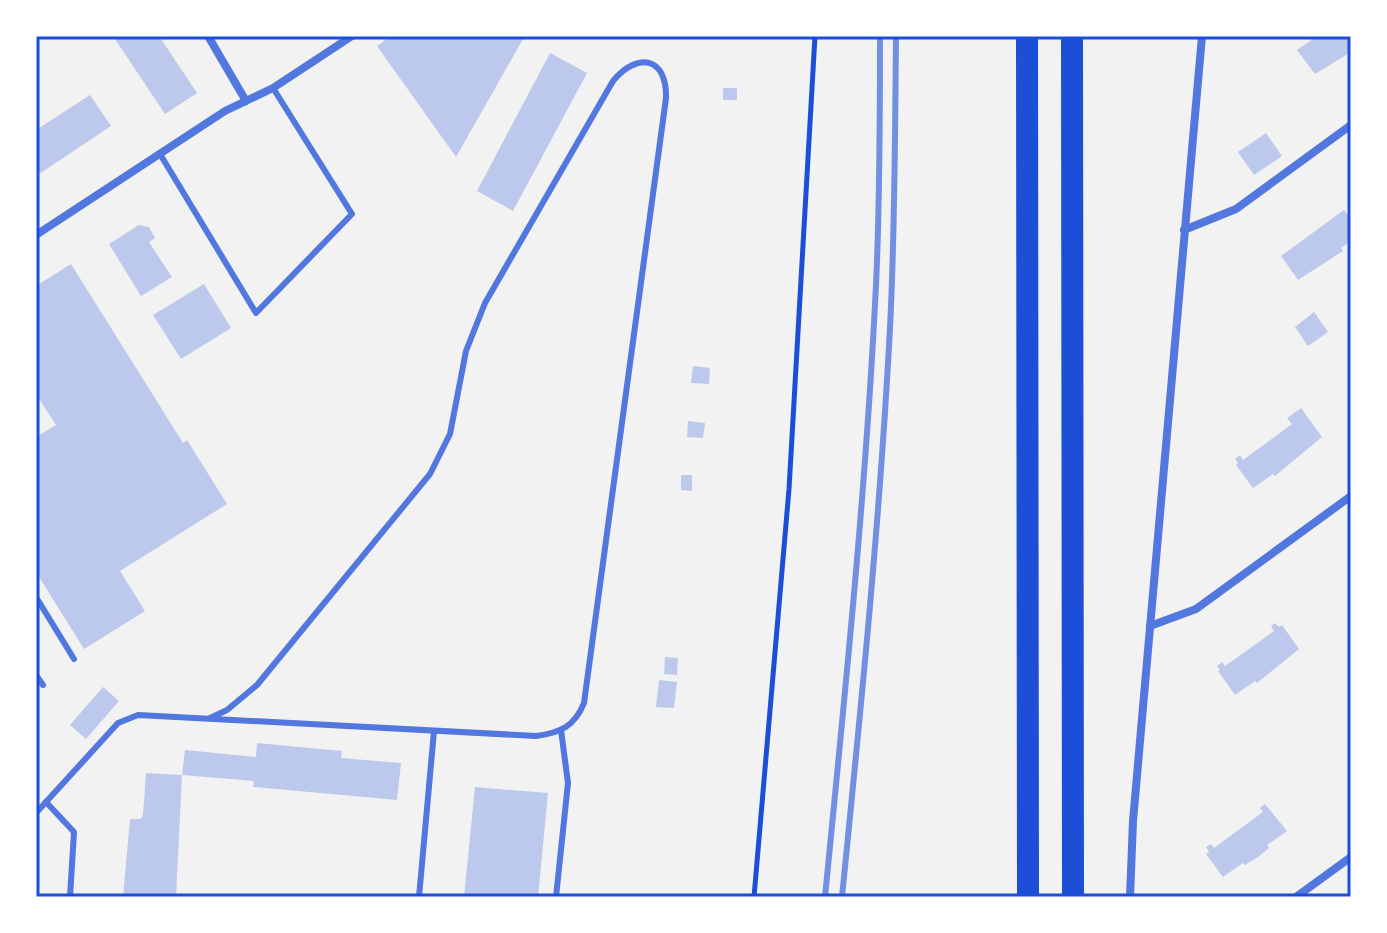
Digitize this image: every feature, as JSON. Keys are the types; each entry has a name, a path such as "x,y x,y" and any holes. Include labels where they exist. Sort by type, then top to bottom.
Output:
{"highway":[{"path":"1027,36 1028,897"},
{"path":"1072,36 1073,897"}],"street":[{"path":"208,36 246,101"},
{"path":"36,235 225,111 273,88 352,36"},
{"path":"1130,897 1133,821 1202,36"},
{"path":"1184,230 1236,209 1351,125"},
{"path":"1150,626 1196,609 1351,496"},
{"path":"1296,897 1351,857"}],"lane":[{"path":"36,813 111,730 126,718 152,714 210,718 434,731 536,736 572,724 584,703 666,98 663,75 654,65 645,61 623,69 605,92 485,303 466,351 450,434 430,474 257,685 227,710 210,718"},
{"path":"160,154 256,313 352,214 273,88"},
{"path":"36,597 74,659"},
{"path":"36,675 43,685"},
{"path":"556,897 568,783 561,730"},
{"path":"419,897 434,731"},
{"path":"46,802 74,832 70,897"}],"path":[{"path":"754,897 789,489 815,36"}],"building":[{"path":"113,36 159,36 197,93 165,114"},
{"path":"391,36 521,36 523,39 456,157 377,46"},
{"path":"1317,36 1351,36 1351,52 1315,74 1297,50"},
{"path":"550,53 587,73 513,211 477,191"},
{"path":"723,88 737,88 737,100 723,100"},
{"path":"90,95 111,126 36,176 36,130"},
{"path":"1266,133 1282,156 1254,175 1238,152"},
{"path":"1344,210 1351,219 1351,241 1341,248 1343,251 1298,280 1281,256"},
{"path":"139,225 149,227 155,238 149,242 172,277 141,296 109,244"},
{"path":"71,264 183,443 187,440 227,504 120,571 145,611 84,649 36,572 36,437 56,425 36,394 36,286"},
{"path":"204,284 231,328 181,359 153,315"},
{"path":"1314,312 1328,332 1308,346 1295,327"},
{"path":"693,366 710,368 709,384 691,383"},
{"path":"1301,408 1322,437 1275,476 1273,474 1253,488 1235,459 1240,455 1243,460 1292,424 1287,418"},
{"path":"688,421 705,423 703,438 687,437"},
{"path":"681,475 692,475 692,491 681,490"},
{"path":"1275,623 1279,627 1282,625 1299,649 1257,683 1255,681 1235,695 1217,666 1222,662 1225,666 1274,631 1271,626"},
{"path":"665,657 678,658 677,675 664,674"},
{"path":"659,680 677,682 674,708 656,707"},
{"path":"103,687 119,701 86,739 70,725"},
{"path":"257,743 342,751 341,758 401,763 397,800 253,787 254,781 182,775 185,750 256,757"},
{"path":"146,773 182,775 176,897 123,897 130,819 141,819 143,815"},
{"path":"475,787 548,793 538,897 464,897"},
{"path":"1265,804 1287,831 1267,845 1269,848 1258,857 1223,877 1206,854 1209,852 1206,847 1211,844 1214,848 1263,812 1260,808"}],"railway":[{"path":"825,897 872,362 878,223 880,36"},
{"path":"842,897 886,399 893,255 896,36"}]}
